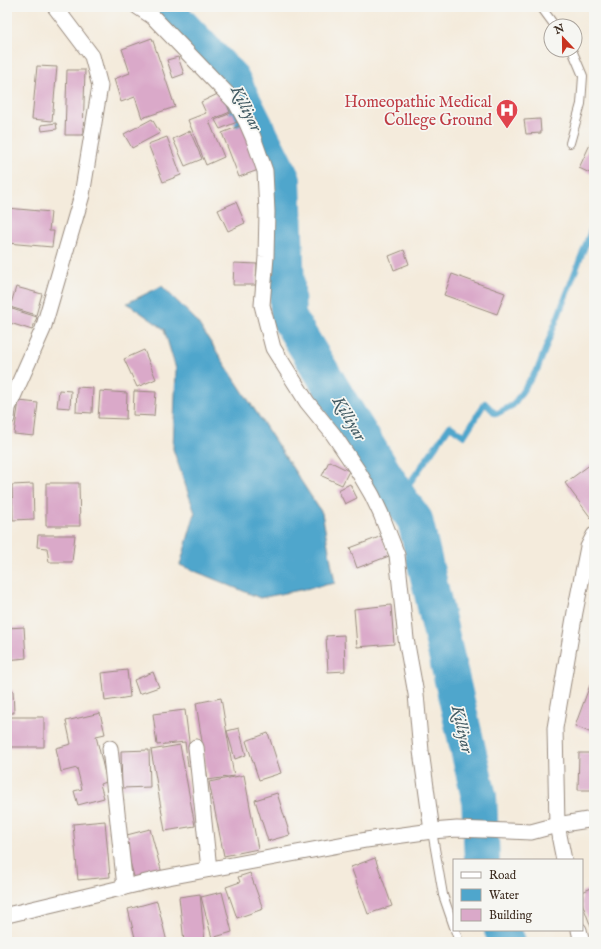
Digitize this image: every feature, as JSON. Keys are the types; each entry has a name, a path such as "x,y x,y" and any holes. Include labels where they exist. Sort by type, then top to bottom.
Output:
{"street":[{"path":"7,418 8,408 43,329 82,195 100,86 92,56 55,7"},
{"path":"138,7 153,17 236,103 253,137 265,171 267,212 266,257 262,305 273,348 307,402 333,434 358,471 378,508 397,555 406,639 416,694 421,751 432,831"},
{"path":"564,859 557,824 555,728 588,547 594,535"},
{"path":"196,747 209,870"},
{"path":"110,748 124,887"},
{"path":"7,916 124,887 366,840 432,831 457,830 531,832 557,824 594,819"},
{"path":"578,942 581,938 579,931"}],"lane":[{"path":"542,7 550,18"},
{"path":"570,143 581,104 583,76 575,58"},
{"path":"432,831 443,895 453,924"},
{"path":"455,931 459,942"}],"water":[{"path":"162,286 196,320 322,513 335,583 260,598 180,565 195,513 173,449 176,369 164,329 127,303"}],"building":[{"path":"152,38 175,107 142,118 135,97 121,102 114,79 130,73 122,49"},
{"path":"178,57 184,74 173,78 167,60"},
{"path":"37,66 57,67 52,121 32,119"},
{"path":"67,70 85,70 83,135 65,135"},
{"path":"222,92 230,112 209,121 224,157 206,165 188,120 206,113 201,102"},
{"path":"233,112 237,122 220,129 215,120"},
{"path":"152,119 160,133 132,148 124,134"},
{"path":"540,119 541,133 526,134 524,120"},
{"path":"56,123 57,129 42,131 41,125"},
{"path":"244,124 261,169 239,177 222,133"},
{"path":"190,131 202,159 185,166 173,139"},
{"path":"594,136 594,175 579,168"},
{"path":"167,137 181,175 163,182 148,144"},
{"path":"236,202 245,223 228,231 218,210"},
{"path":"7,208 51,212 49,231 54,231 52,247 7,243"},
{"path":"404,250 409,264 394,270 389,256"},
{"path":"234,263 257,264 256,285 233,285"},
{"path":"452,274 505,293 497,314 444,295"},
{"path":"16,287 42,294 36,315 10,307"},
{"path":"9,308 37,317 32,330 7,322"},
{"path":"144,350 156,379 137,387 124,359"},
{"path":"77,387 93,388 92,413 76,412"},
{"path":"59,390 71,391 70,408 57,407"},
{"path":"100,391 127,393 126,419 98,418"},
{"path":"134,391 156,392 154,416 133,415"},
{"path":"19,401 38,403 34,436 14,434"},
{"path":"329,461 349,471 342,485 322,476"},
{"path":"591,464 594,468 594,515 591,518 565,483"},
{"path":"46,483 79,483 80,526 46,526"},
{"path":"33,484 34,519 13,520 12,485"},
{"path":"350,484 357,498 345,504 338,490"},
{"path":"38,535 75,535 72,562 49,562 47,548 37,547"},
{"path":"382,536 389,556 357,568 350,548"},
{"path":"391,605 394,644 357,647 354,609"},
{"path":"24,627 26,658 7,660 7,628"},
{"path":"344,635 345,671 328,672 326,636"},
{"path":"127,670 130,697 105,701 102,673"},
{"path":"153,672 159,687 139,694 134,680"},
{"path":"590,685 594,687 594,734 575,726"},
{"path":"13,690 14,713 7,713 7,691"},
{"path":"221,698 234,776 208,780 196,703"},
{"path":"185,710 192,765 188,766 185,742 157,745 153,714"},
{"path":"100,713 105,734 96,736 107,782 100,784 104,798 78,805 74,791 82,789 77,768 61,772 56,748 71,744 66,721"},
{"path":"7,717 44,717 44,747 8,747"},
{"path":"239,728 246,755 235,759 227,731"},
{"path":"268,733 281,773 259,780 246,741"},
{"path":"180,745 195,826 165,831 151,750"},
{"path":"149,750 150,787 122,788 121,751"},
{"path":"579,753 594,753 594,790 578,790"},
{"path":"244,775 258,849 224,856 209,782"},
{"path":"277,793 290,835 268,841 255,800"},
{"path":"105,821 110,877 78,880 73,824"},
{"path":"150,829 163,877 136,884 123,836"},
{"path":"375,858 392,906 368,914 351,867"},
{"path":"250,873 263,909 237,918 226,887 240,882 238,877"},
{"path":"594,887 594,926 591,927 583,906 583,892"},
{"path":"222,892 232,932 212,938 201,897"},
{"path":"200,894 205,942 184,942 179,897"},
{"path":"157,901 167,942 136,942 128,909"}],"waterway":[{"name":"Killiyar","path":"163,7 232,79 283,180 288,317 399,498 415,520 479,797 482,859"},
{"path":"399,498 450,426 464,436 485,403 496,414 513,405 538,368 594,223"},
{"name":"Killiyar","path":"502,931 508,942"}],"place":[{"name":"Homeopathic Medical College Ground","path":"507,130"}]}
